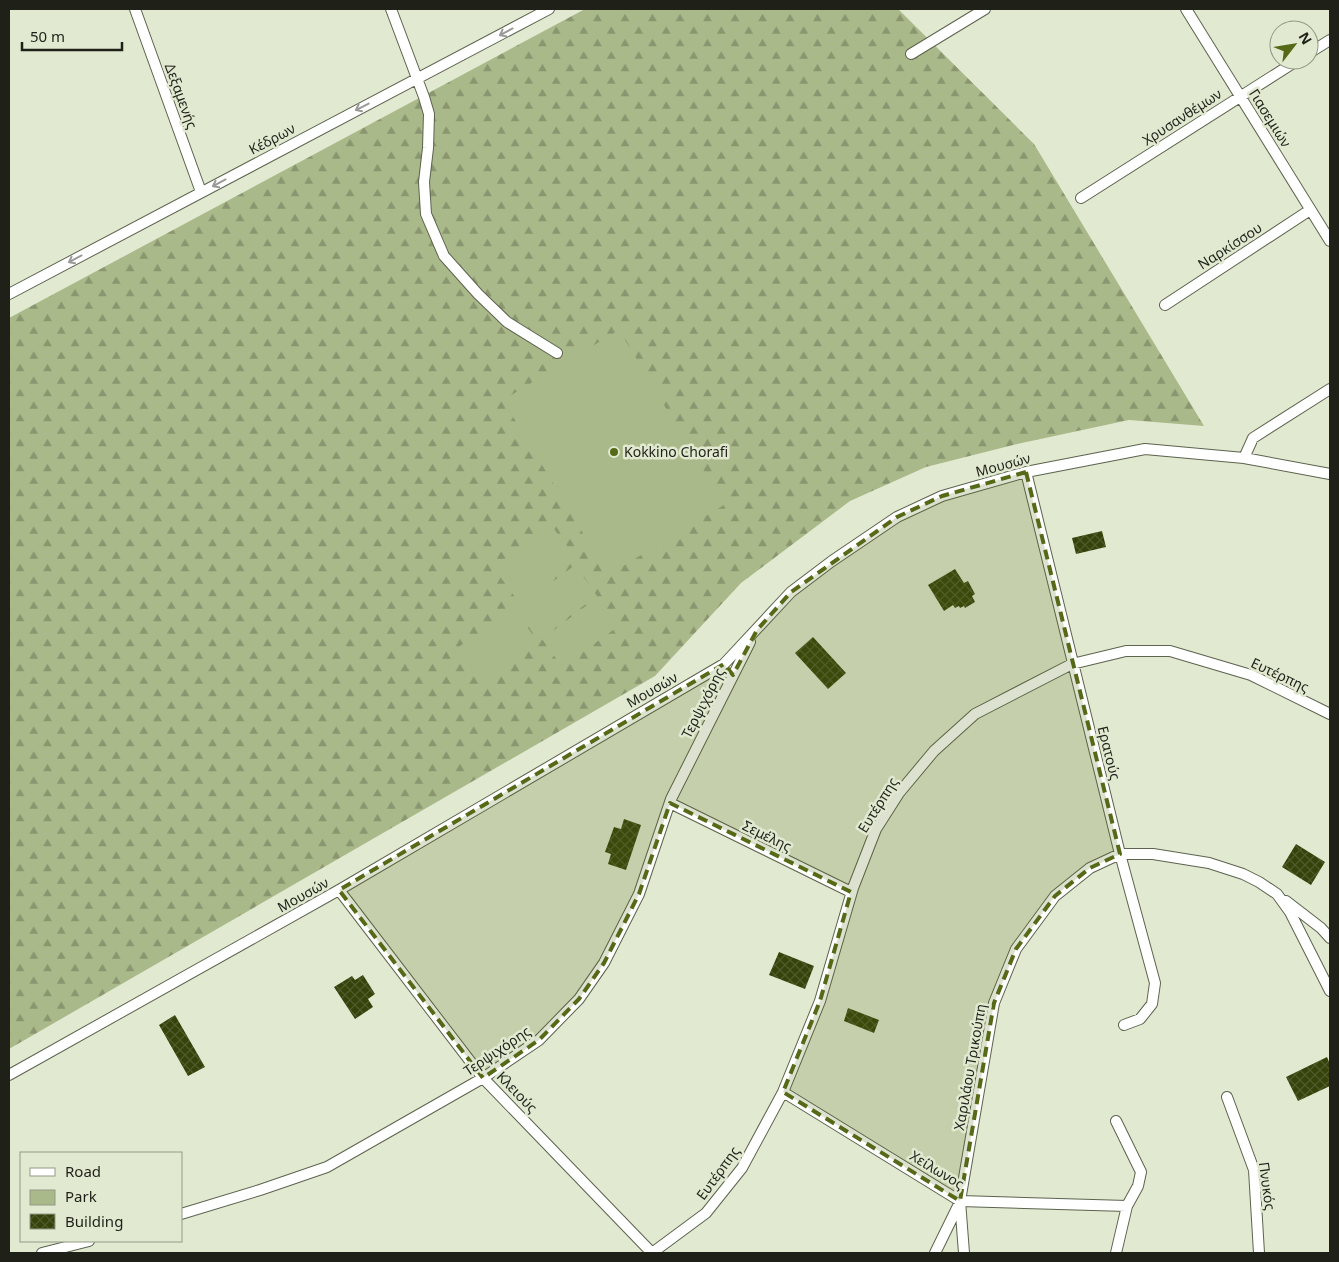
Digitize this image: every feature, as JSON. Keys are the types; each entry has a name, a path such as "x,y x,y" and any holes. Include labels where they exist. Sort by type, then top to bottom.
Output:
{"street":[{"name":"Δεξαμενής","path":"135,9 200,192"},
{"path":"391,9 429,114 424,182 426,214 444,256 478,294 507,322 557,353"},
{"name":"Κέδρων","path":"9,294 549,9"},
{"path":"911,54 985,9"},
{"name":"Γιασεμιών","path":"1186,9 1330,241"},
{"path":"1319,47 1330,40"},
{"name":"Χρυσανθέμων","path":"1081,198 1282,70"},
{"name":"Ναρκίσσου","path":"1165,305 1310,210"},
{"path":"1244,458 1253,438 1330,389"},
{"name":"Μουσών","path":"9,1075 339,890 724,664 791,592 832,561 897,517 942,496 1026,472 1145,449 1244,458 1330,474"},
{"name":"Ερατούς","path":"1026,472 1072,664 1155,983 1152,1004 1140,1019 1124,1025"},
{"name":"Τερψιχόρης","path":"182,1214 327,1168 484,1078 539,1040 579,999 604,963 639,894 670,803 757,630"},
{"name":"Ευτέρπης","path":"652,1253 706,1213 742,1168 783,1092 820,1001 851,892 876,829 898,793 934,751 975,714 1072,664 1126,651 1170,651 1251,675 1330,714"},
{"path":"724,664 733,675"},
{"name":"Σεμέλης","path":"670,803 851,892"},
{"name":"Χαριλάου Τρικούπη","path":"964,1253 960,1201 994,1003 1016,948 1055,896 1090,868 1120,854 1153,854 1210,863 1243,874 1270,888 1277,894 1294,919 1330,991"},
{"name":"Κλειούς","path":"339,890 484,1078 652,1253"},
{"path":"1277,894 1321,928 1330,938"},
{"name":"Χείλωνος","path":"783,1092 960,1201 1127,1206"},
{"name":"Πνυκός","path":"1227,1097 1254,1170 1259,1253"},
{"path":"1116,1121 1141,1172 1138,1186 1127,1206 1116,1253"},
{"path":"936,1253 960,1201"},
{"path":"42,1253 85,1242"}],"highlighted area":[{"path":"1026,472 1120,854 1090,868 1055,896 1016,949 994,1003 960,1201 783,1092 820,1001 851,892 670,803 639,894 604,963 579,999 539,1040 483,1078 339,890 724,664 733,675 757,630 791,592 897,517 942,496"}],"green space":[{"path":"585,9 898,9 1034,144 1204,426 1129,420 1017,444 926,467 850,501 741,583 655,676 9,1049 9,318"},
{"name":"Kokkino Chorafi","path":"619,330 724,505 608,575 503,400"},
{"path":"554,529 575,557 517,600 496,571"},
{"path":"575,565 597,596 538,639 516,609"},
{"path":"595,599 616,628 562,667 542,639"},
{"path":"514,608 537,641 482,679 460,646"}],"building":[{"path":"1102,531 1106,547 1076,554 1072,538"},
{"path":"955,569 964,583 968,581 975,594 972,596 975,602 965,608 964,606 960,608 959,606 955,608 953,605 944,611 928,585"},
{"path":"813,637 846,673 828,689 795,653"},
{"path":"624,819 641,825 626,870 608,864 611,854 605,852 614,827 621,829"},
{"path":"1296,844 1325,862 1311,885 1282,867"},
{"path":"779,952 814,966 805,989 769,975"},
{"path":"363,975 375,994 368,999 373,1007 355,1019 334,987 352,976 355,980"},
{"path":"848,1008 879,1020 874,1033 844,1021"},
{"path":"175,1015 205,1067 188,1076 159,1025"},
{"path":"1327,1057 1330,1064 1330,1086 1298,1101 1286,1077"}],"place":[{"name":"Kokkino Chorafi","path":"614,452"}]}
